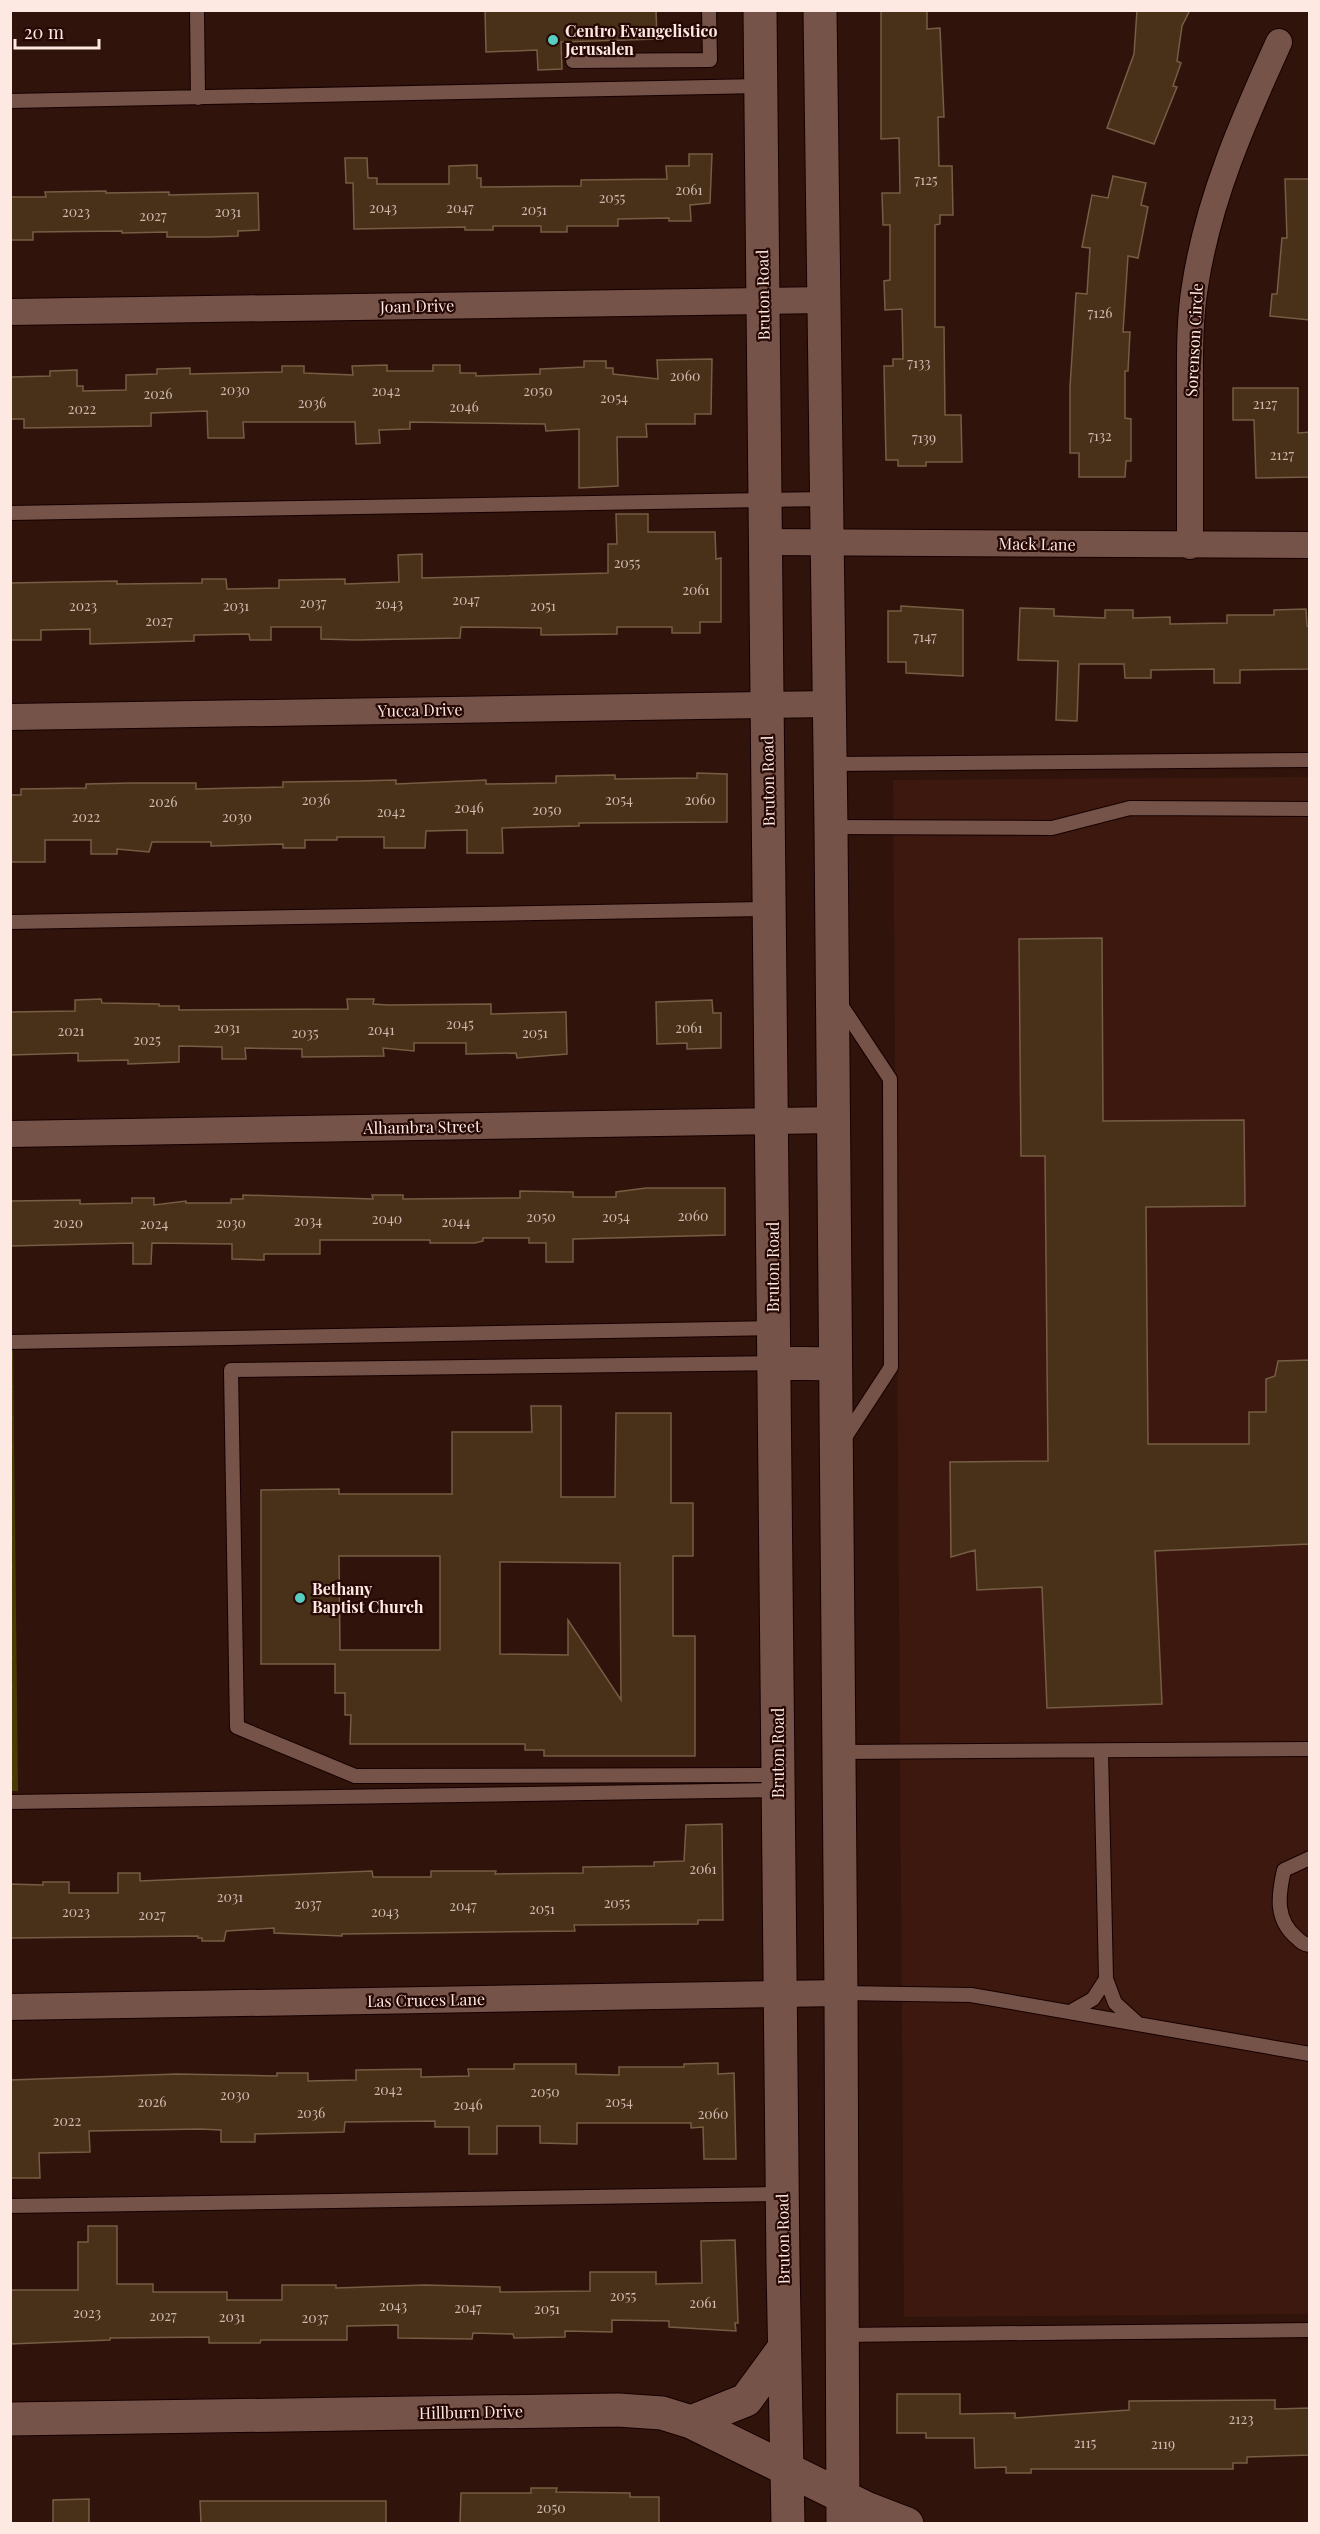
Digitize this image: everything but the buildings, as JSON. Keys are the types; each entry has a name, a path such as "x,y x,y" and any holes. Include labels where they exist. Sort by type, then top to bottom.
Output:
{"main road":[{"name":"Bruton Road","path":"760,10 784,2348 788,2523"},
{"path":"820,10 830,704 843,2510"},
{"path":"774,1363 835,1364"},
{"path":"691,2422 746,2400 784,2348"},
{"name":"Hillburn Drive","path":"10,2419 618,2410 662,2413 691,2422 788,2470 843,2510 868,2509 907,2523"}],"street":[{"name":"Sorenson Circle","path":"1190,546 1190,355 1194,288 1206,230 1220,182 1244,120 1279,42"},
{"name":"Joan Drive","path":"10,312 824,300"},
{"name":"Mack Lane","path":"765,542 1310,545"},
{"name":"Yucca Drive","path":"10,717 767,703 830,704"},
{"name":"Alhambra Street","path":"10,1134 833,1120"},
{"name":"Las Cruces Lane","path":"10,2007 841,1993"}],"lane":[{"path":"197,10 198,98"},
{"path":"573,61 710,60 709,10"},
{"path":"10,101 761,86"},
{"path":"10,513 827,499"},
{"path":"830,764 1310,760"},
{"path":"831,827 1052,828 1130,808 1310,809"},
{"path":"10,922 769,909"},
{"path":"832,992 890,1079 891,1367 836,1451"},
{"path":"10,1342 773,1328"},
{"path":"774,1363 231,1370 237,1727 355,1776 778,1782"},
{"path":"839,1752 1310,1749"},
{"path":"1101,1751 1106,1979 1115,2003 1137,2023"},
{"path":"10,1802 778,1782"},
{"path":"1310,1858 1284,1870 1280,1913 1286,1929 1304,1944 1310,1944"},
{"path":"1070,2012 1093,1999 1106,1979"},
{"path":"841,1993 971,1995 1310,2054"},
{"path":"10,2206 783,2194"},
{"path":"841,2335 1310,2330"}],"shaded area":[{"path":"1309,777 1309,2314 904,2317 893,780"}],"green space":[{"path":"10,1350 13,1350 18,1791 11,1791"}],"place":[{"name":"Centro Evangelistico Jerusalen","path":"553,40"},
{"name":"Bethany Baptist Church","path":"300,1598"}]}
